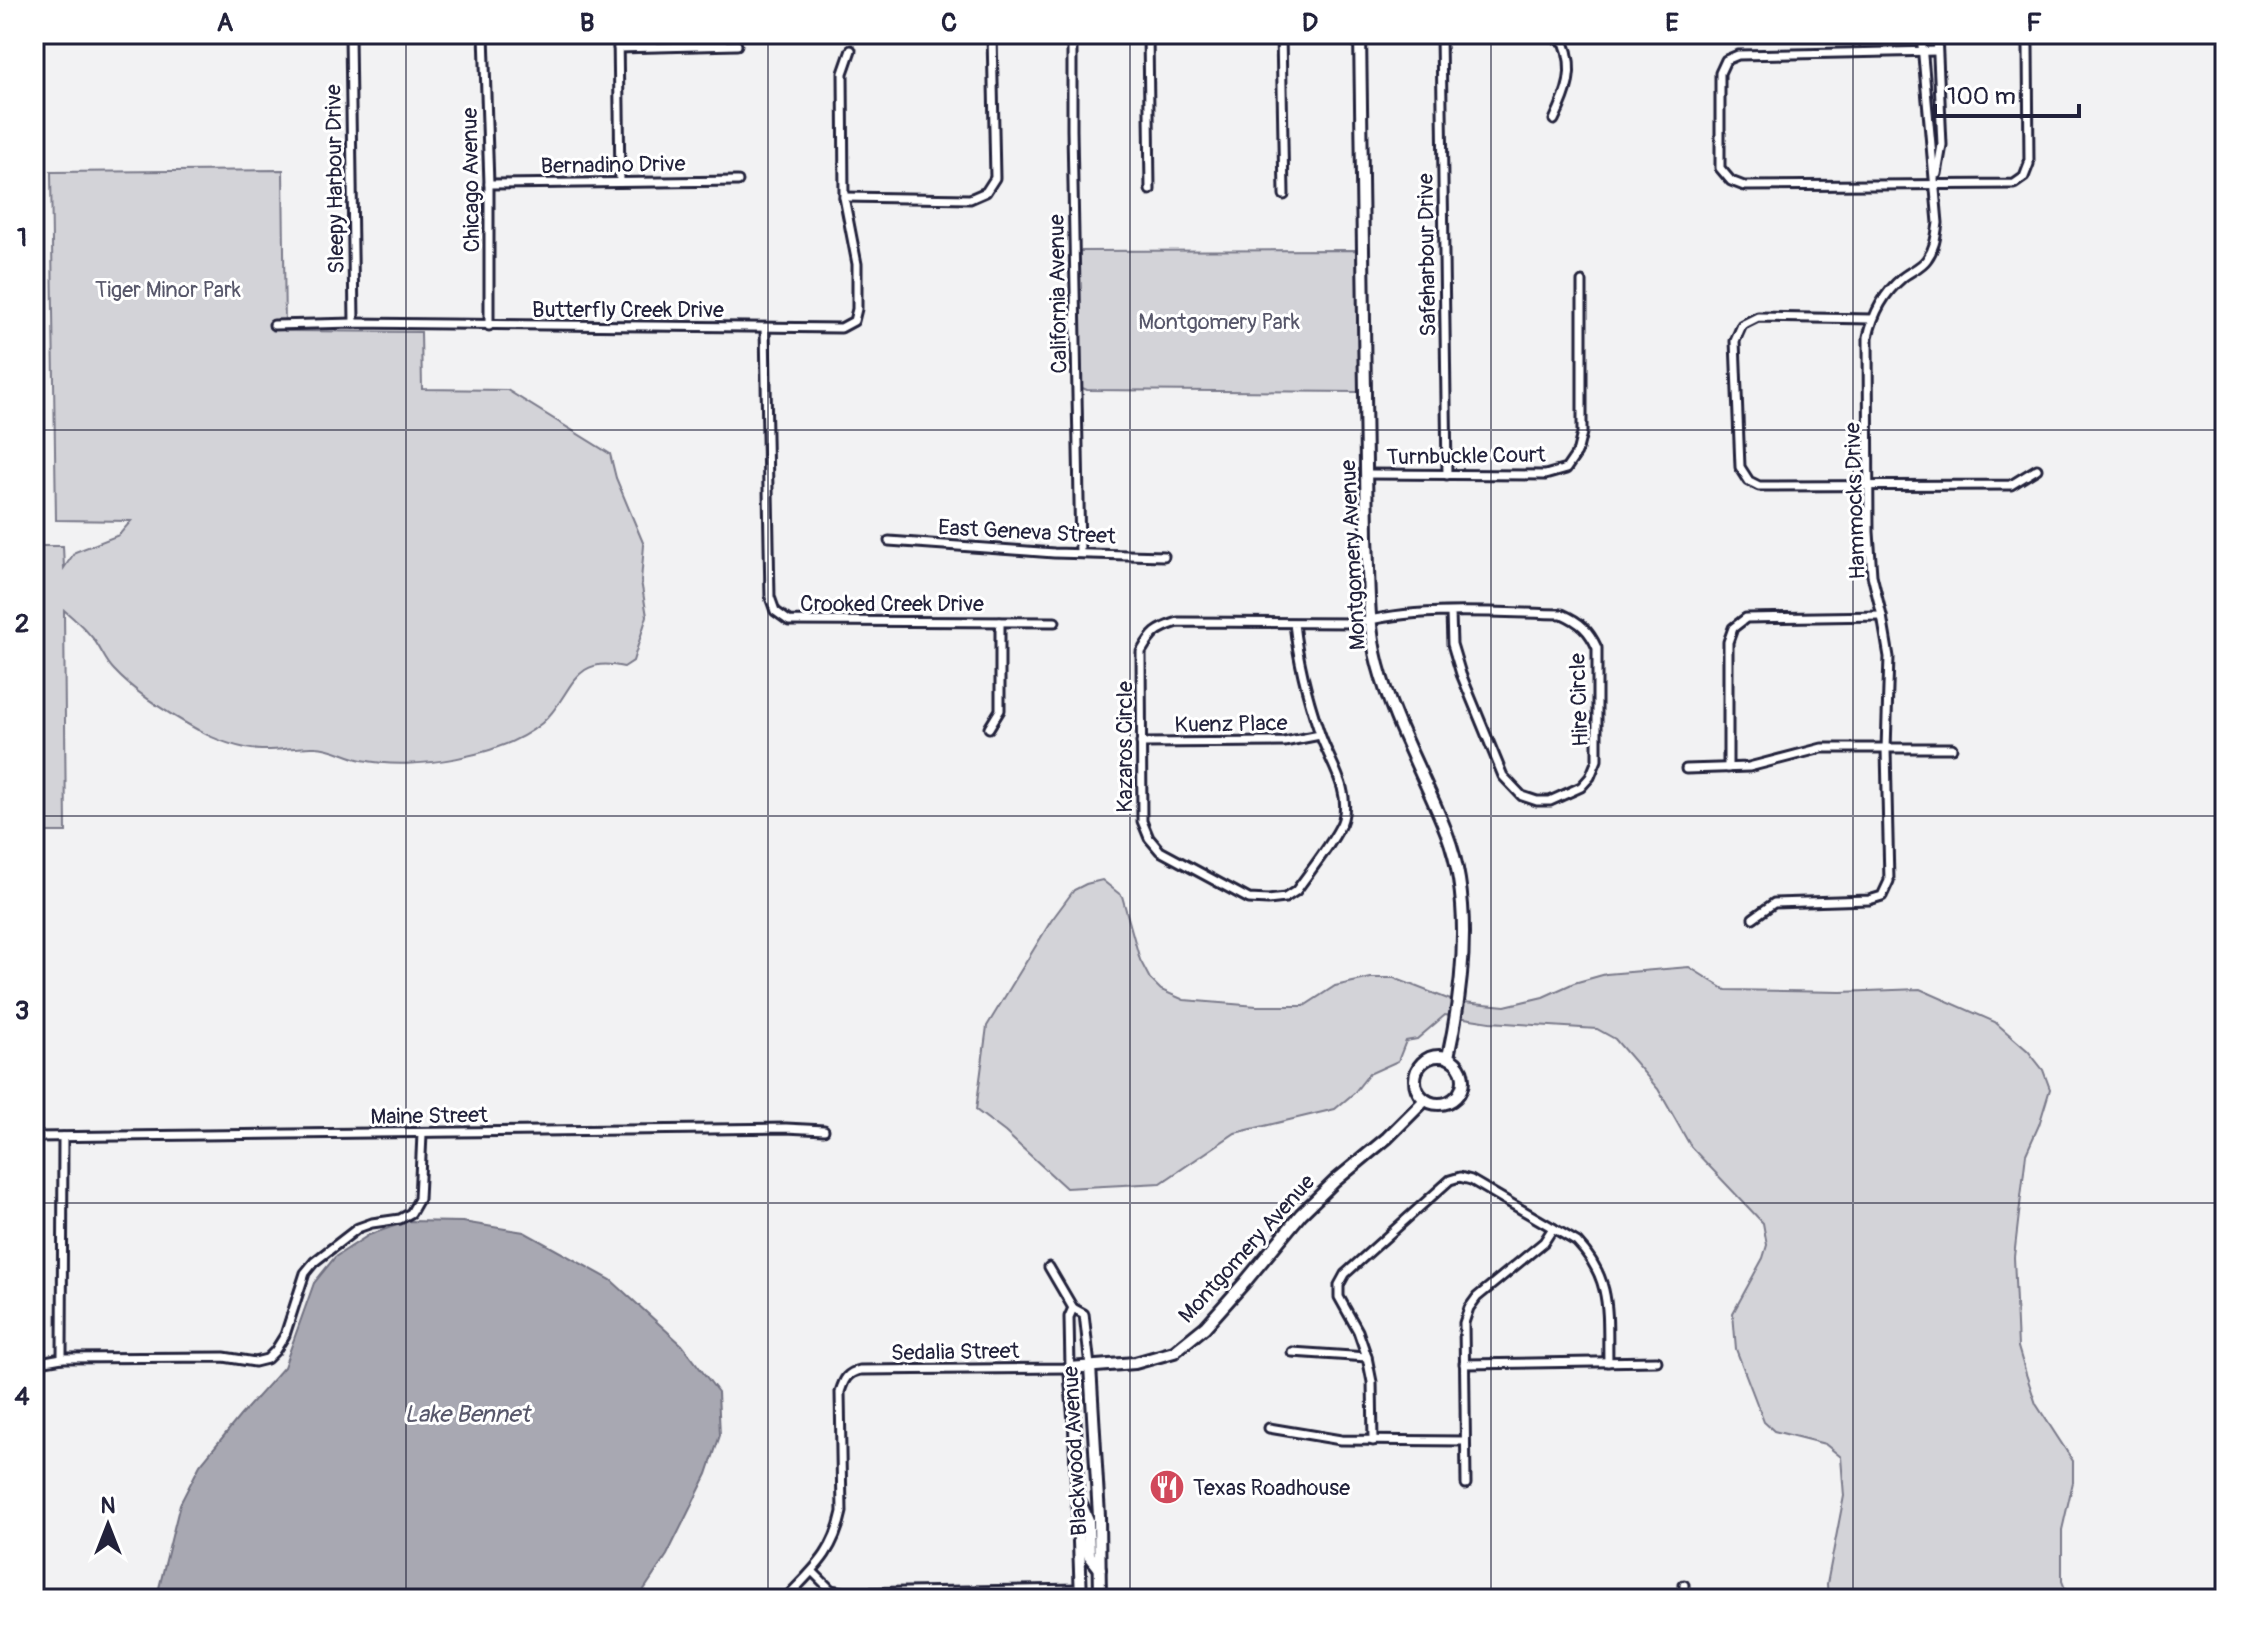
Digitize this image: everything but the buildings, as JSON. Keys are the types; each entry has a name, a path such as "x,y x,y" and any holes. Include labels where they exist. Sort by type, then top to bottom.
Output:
{"street":[{"name":"Sleepy Harbour Drive","path":"350,34 354,323"},
{"name":"Chicago Avenue","path":"484,34 489,184 489,326"},
{"path":"618,34 620,182"},
{"path":"851,50 843,73 844,197 970,199 986,192 995,178 992,34"},
{"name":"California Avenue","path":"1072,34 1080,553"},
{"path":"1148,34 1150,190"},
{"path":"1281,34 1284,195"},
{"name":"Montgomery Avenue","path":"1360,34 1371,619 1378,665 1448,837 1458,874 1462,914 1461,994 1448,1057"},
{"name":"Safeharbour Drive","path":"1441,34 1447,475"},
{"path":"1546,34 1564,42 1570,57 1568,92 1554,120"},
{"name":"Hammocks Drive","path":"1753,918 1774,903 1869,900 1882,896 1889,881 1886,749 1889,657 1872,575 1868,337 1881,301 1902,278 1925,263 1934,246 1938,223 1936,184 1921,34"},
{"name":"Hammocks Drive","path":"1936,184 1942,145 1937,34"},
{"path":"1937,51 1738,55 1726,60 1720,73 1720,168 1731,181 1744,186 2014,184 2024,177 2029,164 2028,47 2024,34"},
{"path":"618,48 737,45"},
{"name":"Bernadino Drive","path":"489,184 738,181"},
{"name":"Butterfly Creek Drive","path":"274,325 354,323 841,328 854,321 857,309 857,264 844,197"},
{"name":"Turnbuckle Court","path":"1366,474 1545,475 1566,469 1577,453 1582,433 1582,282"},
{"path":"1872,319 1758,317 1742,325 1735,341 1740,467 1749,481 1759,486 2011,485 2037,469"},
{"name":"Crooked Creek Drive","path":"765,328 770,597 775,611 789,621 1055,622"},
{"name":"East Geneva Street","path":"889,541 1054,553 1164,556"},
{"name":"Hire Circle","path":"1371,619 1451,613 1562,614 1578,621 1591,633 1597,648 1597,760 1590,777 1581,787 1550,801 1537,801 1522,796 1503,776 1461,674 1452,644 1451,613"},
{"path":"1728,768 1728,642 1733,628 1746,618 1882,616"},
{"name":"Kazaros Circle","path":"1294,623 1298,656 1320,735 1344,793 1345,807 1342,823 1296,891 1285,898 1249,899 1160,851 1149,838 1142,821 1141,652 1159,628 1178,622 1358,623 1371,619"},
{"path":"989,728 1000,710 1000,622"},
{"name":"Kuenz Place","path":"1141,743 1284,742 1320,735"},
{"path":"1686,769 1760,764 1822,748 1952,748"},
{"path":"1431,1057 1448,1057 1461,1069 1460,1093 1441,1105 1425,1100 1416,1089 1416,1072 1431,1057"},
{"name":"Montgomery Avenue","path":"1070,1368 1135,1363 1174,1352 1205,1327 1301,1214 1425,1100"},
{"name":"Maine Street","path":"34,1137 824,1130"},
{"path":"34,1363 62,1358 224,1357 255,1362 267,1359 285,1335 305,1273 314,1262 358,1228 400,1219 411,1213 419,1199 422,1134"},
{"path":"62,1358 63,1137"},
{"path":"1373,1441 1372,1382 1367,1357 1358,1331 1339,1297 1339,1285 1345,1274 1450,1180 1460,1177 1471,1180 1577,1242 1591,1256 1606,1292 1608,1362"},
{"path":"1466,1484 1464,1323 1469,1308 1477,1297 1544,1242 1553,1228"},
{"name":"Blackwood Avenue","path":"1049,1267 1073,1308 1084,1314 1099,1516 1100,1599"},
{"name":"Blackwood Avenue","path":"1073,1308 1069,1317 1070,1368 1081,1594"},
{"path":"1292,1352 1367,1357"},
{"path":"1464,1364 1657,1361"},
{"name":"Sedalia Street","path":"813,1572 838,1531 842,1512 840,1392 850,1372 1070,1368"},
{"path":"1269,1428 1341,1440 1465,1441"},
{"path":"1078,1495 1088,1520 1089,1555 1100,1569"},
{"path":"785,1599 813,1572 831,1590 847,1593 1081,1594"},
{"path":"1684,1585 1684,1599"}],"green space":[{"name":"Tiger Minor Park","path":"283,170 285,331 421,332 422,389 507,390 610,454 616,478 644,545 641,581 647,616 633,661 624,667 606,664 582,672 542,723 504,745 481,753 431,762 383,763 356,759 322,747 253,749 205,734 132,687 111,666 97,643 64,610 66,832 34,832 34,546 63,546 64,568 75,552 119,535 131,521 56,520 51,172"},
{"name":"Montgomery Park","path":"1358,250 1360,392 1087,390 1080,387 1077,251"},
{"path":"1102,880 1122,896 1140,960 1150,979 1161,990 1184,1000 1304,1006 1335,986 1371,978 1394,978 1453,1001 1505,1006 1543,997 1574,983 1606,974 1689,967 1726,990 1841,992 1920,989 1995,1022 2028,1051 2043,1070 2050,1089 2026,1154 2014,1257 2018,1347 2036,1404 2073,1461 2073,1482 2062,1530 2062,1581 2069,1599 1828,1599 1827,1584 1844,1496 1841,1457 1825,1444 1774,1431 1764,1422 1736,1349 1733,1313 1763,1258 1767,1245 1763,1223 1691,1147 1658,1089 1615,1039 1597,1029 1490,1022 1445,1015 1417,1039 1406,1041 1398,1061 1369,1074 1354,1093 1335,1109 1235,1133 1161,1183 1066,1188 976,1110 987,1026 1051,921 1074,890"}],"water":[{"name":"Lake Bennet","path":"408,1221 463,1222 524,1232 611,1280 682,1345 718,1392 720,1435 707,1474 667,1555 637,1599 159,1599 158,1592 180,1504 200,1465 284,1367 314,1283 335,1257 369,1235"}],"place":[{"name":"Texas Roadhouse","path":"1167,1487"}]}
